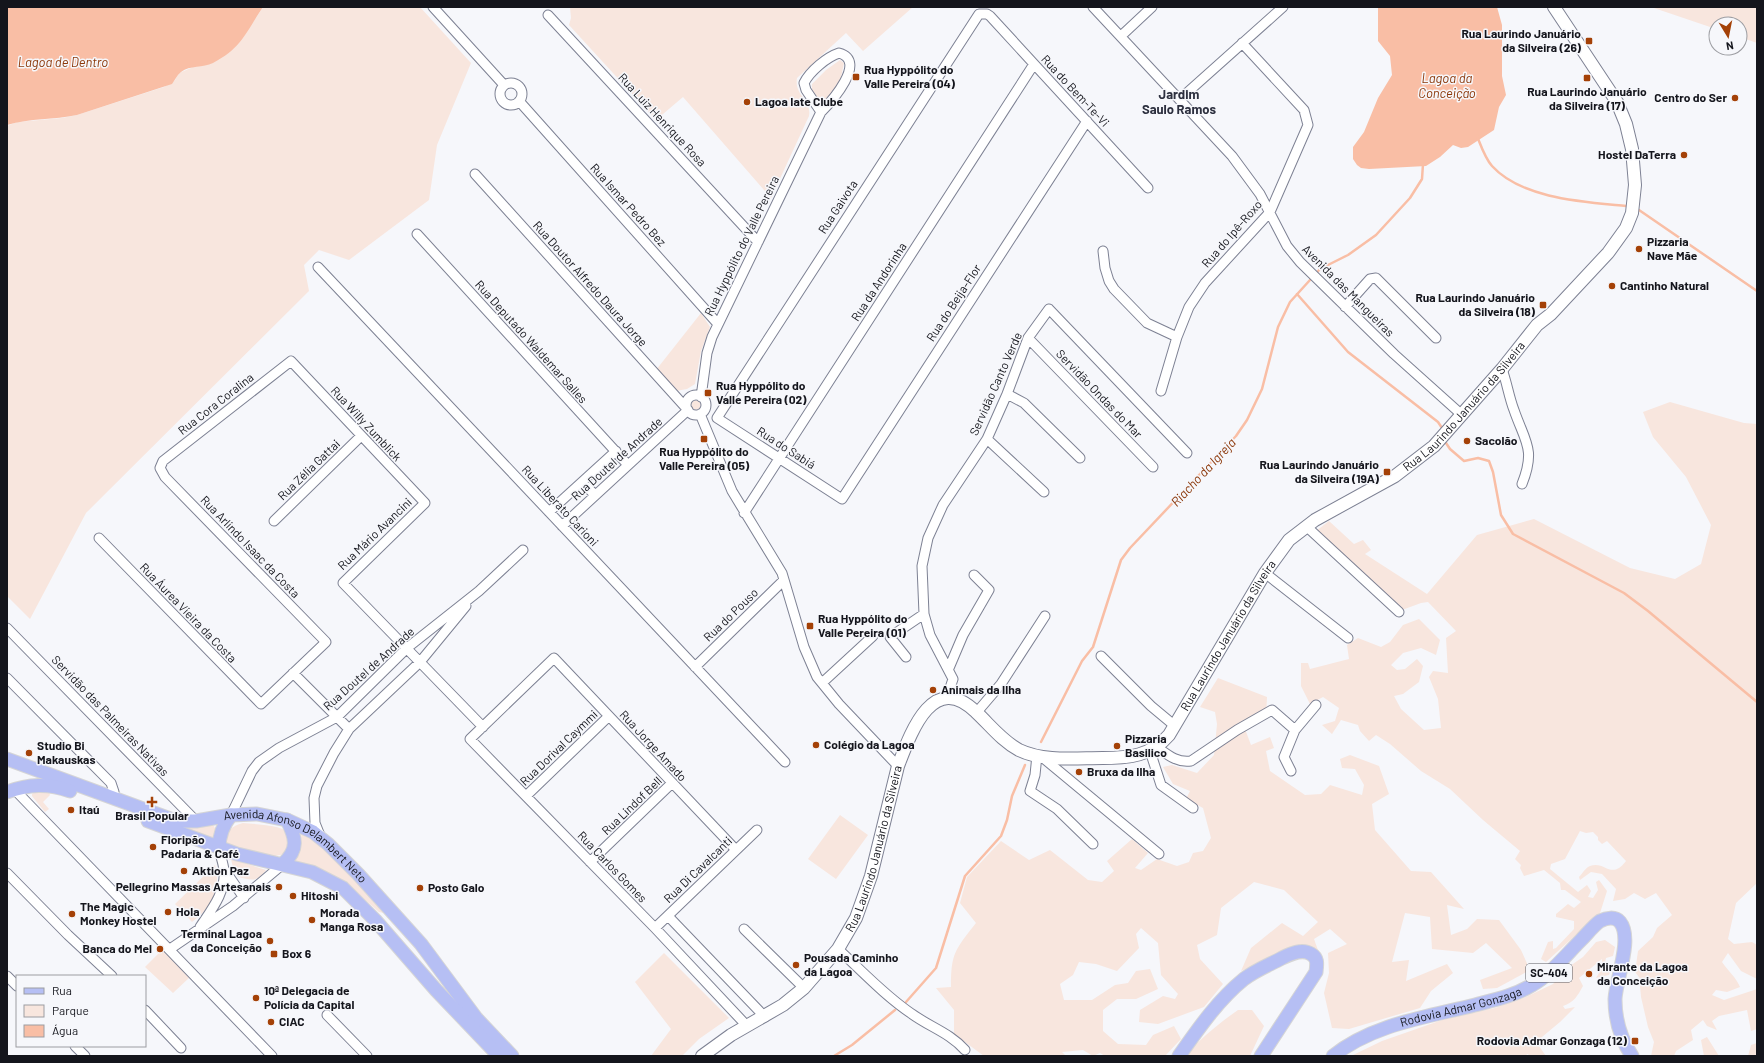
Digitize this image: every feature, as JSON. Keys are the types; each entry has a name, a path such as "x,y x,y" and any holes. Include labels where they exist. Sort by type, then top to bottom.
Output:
{"main road":[{"name":"Rua Laurindo Januário da Silveira","path":"1153,749 1169,735 1265,573 1289,540 1306,526 1408,467 1434,446 1502,369 1537,325 1551,314 1618,241 1626,228 1632,213 1635,198 1632,149 1626,124 1617,102 1554,7"},
{"name":"Rua Laurindo Januário da Silveira","path":"705,1055 722,1040 765,1017 783,1005 804,988 838,949 856,918 871,876 881,841 898,766 910,738 925,712 939,699 947,697"},
{"path":"947,697 963,701 977,712 1004,741 1020,751 1039,756 1068,758 1128,757 1153,749"},
{"path":"11,791 20,781 22,776 12,761"},
{"name":"Avenida Afonso Delambert Neto","path":"12,761 168,819 186,822 231,815 257,814 287,820 314,832 358,874 426,951 476,1018 512,1056"},
{"name":"Avenida Afonso Delambert Neto","path":"11,791 42,785 60,787 219,848 248,857 312,872 343,888 375,920 436,990 499,1056"},
{"path":"219,848 219,840 223,827 231,815"},
{"path":"283,864 291,855 295,843 294,834 287,820"},
{"name":"Rodovia Admar Gonzaga","path":"1333,1056 1367,1035 1392,1026 1520,992 1550,973 1595,925 1608,918 1615,918 1619,921 1624,935 1624,946 1615,997 1616,1015 1618,1029 1624,1044 1632,1056"},
{"path":"406,955 426,951"},
{"path":"1179,1056 1203,1022 1244,980 1255,972 1288,955 1301,951 1309,952 1315,957 1317,964 1316,972 1261,1056"}],"street":[{"path":"433,7 504,85"},
{"name":"Avenida das Mangueiras","path":"1092,7 1232,156 1256,188 1287,246 1300,262 1394,354 1462,415"},
{"path":"1120,36 1152,7"},
{"path":"1180,99 1283,7"},
{"name":"Rua do Bem-Te-Vi","path":"983,13 990,16 1148,188"},
{"name":"Rua Gaivota","path":"716,418 976,17 983,13"},
{"name":"Rua Luiz Henrique Rosa","path":"548,15 758,242"},
{"name":"Rua do Ipê-Roxo","path":"1161,391 1178,337 1196,296 1219,267 1270,212 1306,130 1308,120 1304,110 1242,43"},
{"name":"Rua Hyppólito do Valle Pereira","path":"702,397 708,354 718,324 821,112 838,93 848,73 849,62 843,54 839,53 829,58 809,75 804,83 806,90 821,112"},
{"name":"Rua da Andorinha","path":"744,513 1034,64"},
{"path":"511,83 518,85 522,95 519,102 510,106 504,103 499,94 504,85 511,83"},
{"name":"Rua Ismar Pedro Bez","path":"519,102 718,324"},
{"name":"Rua do Beija-Flor","path":"842,498 1086,121"},
{"name":"Rua Doutor Alfredo Daura Jorge","path":"475,174 688,410"},
{"name":"Rua Deputado Waldemar Salles","path":"417,234 628,465"},
{"path":"1103,251 1105,268 1109,281 1114,289 1147,323 1178,337"},
{"name":"Rua Liberato Carioni","path":"318,267 785,762"},
{"path":"1345,307 1370,279 1376,278 1436,338"},
{"name":"Servidão Canto Verde","path":"947,697 953,679 949,668 934,645 927,628 924,614 922,566 928,538 934,521 946,499 987,439 1007,394 1028,338 1049,309 1187,453"},
{"name":"Servidão Ondas do Mar","path":"1028,338 1152,467"},
{"name":"Rua Willy Zumblick","path":"291,361 424,503"},
{"name":"Rua Cora Coralina","path":"160,468 163,461 291,361"},
{"path":"1502,369 1509,388 1514,411 1528,446 1528,469 1522,484"},
{"path":"1007,394 1024,403 1080,458"},
{"path":"695,395 702,397 706,404 700,414 691,413 686,404 689,398 695,395"},
{"name":"Rua Doutel de Andrade","path":"562,526 688,410"},
{"path":"700,414 732,491 744,513 777,563 784,580 809,661 822,683 839,704 898,766"},
{"name":"Rua do Sabiá","path":"716,418 842,498"},
{"name":"Rua Zélia Gattai","path":"274,520 361,436"},
{"path":"987,439 1044,492"},
{"name":"Rua Doutel de Andrade","path":"549,512 616,451"},
{"name":"Rua Arlindo Isaac da Costa","path":"160,468 165,477 326,642 293,673"},
{"path":"582,482 595,495"},
{"name":"Rua Mário Avancini","path":"407,648 342,583 424,503"},
{"path":"1306,526 1399,612"},
{"name":"Rua Áurea Vieira da Costa","path":"99,538 261,704 293,673"},
{"name":"Rua Doutel de Andrade","path":"231,815 252,771 259,762 279,748 337,717 407,648 479,591 523,550"},
{"path":"1265,573 1348,638"},
{"path":"949,668 963,635 989,590 974,576"},
{"name":"Rua do Pouso","path":"695,667 784,580"},
{"name":"Rua Doutel de Andrade","path":"321,838 315,823 314,813 314,798 317,786 325,768 349,729 420,662 479,591"},
{"path":"906,657 890,637 924,614"},
{"path":"977,712 1001,684 1045,616"},
{"name":"Servidão das Palmeiras Nativas","path":"7,628 196,821"},
{"path":"822,683 874,636"},
{"path":"407,648 483,726"},
{"path":"1101,656 1146,702 1174,726"},
{"name":"Rua Jorge Amado","path":"483,726 554,658 736,850"},
{"path":"293,673 349,729"},
{"path":"7,678 110,783 114,792 114,798"},
{"path":"1291,771 1284,756 1295,730 1316,705"},
{"path":"1153,749 1184,762 1191,760 1237,730 1272,710 1295,730"},
{"name":"Rua Dorival Caymmi","path":"526,796 609,716"},
{"name":"Rua Carlos Gomes","path":"483,726 470,739 655,928 748,1026"},
{"path":"1153,749 1161,785 1193,808"},
{"path":"1093,844 1057,809 1030,791 1039,756 1159,854"},
{"name":"Rua Lindof Bell","path":"590,862 672,783"},
{"path":"11,791 170,949 272,1056"},
{"name":"Rua Di Cavalcanti","path":"655,928 757,830"},
{"path":"198,930 221,895 224,870 219,848"},
{"path":"170,949 244,898 283,864"},
{"path":"224,870 244,898"},
{"path":"7,872 68,935 111,975"},
{"path":"668,916 765,1017"},
{"path":"744,928 804,988"},
{"path":"838,949 905,1009 952,1037 965,1050"},
{"path":"7,976 16,985"},
{"path":"146,1011 181,1048"},
{"path":"327,1015 367,1056"},
{"path":"76,1047 85,1056"}],"green space":[{"path":"263,7 420,7 471,63 437,145 429,200 349,260 319,250 304,265 309,291 86,513 30,619 7,596 7,126 17,122 62,118 77,115 164,87 175,80 179,73 191,68 256,18"},
{"name":"Lagoa Iate Clube","path":"570,7 913,7 863,51 846,33 797,78 798,89 808,105 809,116 771,198 683,97 656,120 569,25 571,18"},
{"path":"1651,7 1757,7 1757,43 1748,40 1748,16 1708,16 1708,26"},
{"path":"840,60 844,63 840,82 825,102 823,102 814,95 812,84 826,70"},
{"path":"701,313 710,327 701,351 695,384 687,389 676,391 656,370"},
{"path":"696,400 701,405 696,410 691,405"},
{"path":"1670,402 1744,423 1757,424 1757,883 1736,903 1728,939 1734,944 1752,942 1757,945 1757,979 1741,971 1728,953 1722,962 1740,987 1727,992 1716,990 1712,995 1724,1000 1757,989 1757,1029 1751,1031 1747,1010 1719,1016 1712,1021 1717,1030 1707,1026 1703,1020 1691,1030 1693,1040 1676,1051 1674,1056 1651,1056 1654,1042 1648,1027 1641,997 1640,986 1642,981 1635,972 1638,951 1653,937 1657,928 1672,915 1656,893 1645,899 1634,893 1625,899 1613,901 1616,889 1602,874 1591,872 1580,880 1579,877 1590,866 1595,865 1612,870 1621,867 1626,861 1607,841 1602,844 1593,832 1586,833 1580,831 1565,859 1551,864 1550,869 1578,892 1587,885 1591,891 1588,897 1593,898 1598,890 1596,882 1599,880 1607,891 1600,913 1546,962 1541,959 1548,942 1553,941 1553,949 1556,948 1574,929 1574,921 1556,917 1556,914 1568,904 1574,908 1581,902 1565,890 1561,890 1560,883 1544,870 1524,876 1520,868 1521,865 1515,859 1520,851 1483,820 1450,789 1421,771 1390,744 1376,735 1369,741 1360,731 1358,725 1341,720 1332,734 1322,725 1335,721 1339,708 1323,697 1310,704 1301,686 1301,663 1308,663 1310,669 1349,659 1347,645 1358,638 1381,647 1390,642 1403,625 1419,619 1440,640 1436,655 1421,648 1403,653 1391,665 1397,670 1405,669 1417,659 1423,666 1419,682 1403,694 1394,696 1401,709 1424,730 1441,728 1438,699 1429,677 1433,671 1448,673 1446,638 1456,631 1428,602 1402,610 1316,531 1329,521 1354,544 1363,540 1371,550 1365,554 1427,594 1477,535 1534,519 1630,568 1675,579 1701,564 1711,525 1686,477 1653,437 1643,412"},
{"path":"1218,678 1267,697 1266,717 1245,729 1251,745 1270,737 1274,748 1266,751 1270,771 1305,795 1321,794 1330,785 1362,795 1364,785 1355,769 1342,768 1340,759 1350,755 1379,766 1389,794 1372,804 1375,830 1411,871 1431,872 1464,909 1447,905 1451,935 1467,929 1477,919 1499,920 1521,950 1530,970 1497,988 1483,989 1480,980 1512,968 1486,943 1473,953 1432,949 1430,917 1405,913 1392,962 1409,960 1406,981 1447,964 1453,973 1431,991 1420,1008 1349,1029 1332,1028 1324,993 1329,973 1328,953 1347,944 1330,929 1314,939 1319,953 1306,945 1292,948 1241,971 1251,948 1282,923 1303,936 1318,922 1284,890 1254,882 1221,908 1217,935 1197,945 1200,959 1223,984 1204,1007 1158,1024 1139,1022 1140,1010 1163,996 1175,999 1178,994 1161,975 1158,943 1141,928 1136,934 1139,948 1117,971 1096,964 1079,962 1073,975 1060,984 1064,1000 1092,1000 1115,985 1128,983 1136,971 1150,969 1158,989 1136,999 1117,999 1103,1010 1103,1031 1118,1044 1146,1045 1153,1035 1174,1026 1181,1039 1165,1056 1105,1056 1100,1053 1093,1056 1083,1050 1062,1052 1066,1056 984,1056 954,1034 954,1010 936,988 951,987 953,959 959,946 976,923 960,903 967,877 1001,841 1029,860 1050,850 1088,880 1102,882 1114,871 1107,861 1132,839 1148,853 1135,868 1141,870 1157,859 1177,866 1189,862 1193,853 1203,851 1211,838 1203,808 1186,799 1190,791 1173,784 1163,767 1172,765 1197,773 1214,755 1217,724 1215,712 1200,707"},
{"path":"48,790 50,795 43,802 49,809 45,812 32,794 37,791"},
{"path":"840,815 868,835 836,879 808,859"},
{"path":"243,823 273,826 284,830 287,832 291,841 287,850 283,854 277,856 269,856 254,853 225,843 230,830 233,827"},
{"path":"211,825 214,826 216,831 214,842 175,827 196,828"},
{"path":"301,834 325,848 356,880 384,913 379,912 350,888 330,875 296,861 295,858 301,844"},
{"path":"231,859 266,870 254,880 238,877 234,872"},
{"path":"215,865 217,874 216,890 210,904 192,922 175,904"},
{"path":"1605,940 1615,947 1613,956 1606,958 1604,967 1613,965 1609,975 1596,978 1602,968 1602,959 1579,978 1583,986 1581,990 1573,1001 1563,1006 1565,1009 1575,1007 1536,1042 1546,1056 1529,1056 1528,1054 1524,1056 1351,1056 1382,1041 1442,1020 1495,1008 1526,997 1553,984 1567,968 1583,957 1596,942"},
{"path":"162,950 190,977 173,993 145,967"},
{"path":"664,953 729,1018 699,1039 682,1056 651,1056 671,1029 635,982"},
{"path":"1238,1010 1252,1010 1264,1026 1250,1056 1185,1056 1197,1043"},
{"path":"1707,1037 1719,1056 1704,1056 1701,1040"},
{"path":"1757,1043 1757,1056 1748,1056 1751,1045"}],"water":[{"name":"Lagoa de Dentro","path":"7,7 263,7 242,39 231,51 213,63 205,66 192,67 181,72 172,84 77,115 24,121 7,125"},
{"name":"Lagoa da Conceição","path":"1378,7 1497,7 1502,25 1502,76 1506,95 1499,107 1494,130 1468,147 1461,148 1453,145 1440,157 1426,166 1369,169 1361,168 1357,165 1353,159 1353,147 1364,132 1378,98 1392,75 1390,56 1378,41"}],"waterway":[{"path":"1477,136 1485,156 1492,166 1505,177 1520,186 1555,197 1592,203 1626,206"},
{"name":"Riacho da Igreja","path":"1041,742 1082,661 1093,647 1121,560 1130,548 1236,436 1247,420 1262,389 1278,327 1290,302 1320,269 1348,255 1376,235 1410,198 1422,179 1423,164"},
{"path":"1639,210 1757,291"},
{"path":"1297,294 1348,352 1438,422 1442,428"},
{"path":"1446,443 1450,449 1464,461 1478,458 1489,461 1493,472 1501,515 1513,534 1624,593 1648,611 1757,702"},
{"name":"Riacho da Igreja","path":"906,1002 936,968 965,876 1001,836 1007,820 1012,796 1025,765"},
{"name":"Riacho da Igreja","path":"834,1056 852,1045 895,1010"}],"place":[{"name":"Rua Laurindo Januário da Silveira (26)","path":"1589,41"},
{"name":"Rua Hyppólito do Valle Pereira (04)","path":"856,77"},
{"name":"Rua Laurindo Januário da Silveira (17)","path":"1587,78"},
{"name":"Centro do Ser","path":"1735,98"},
{"name":"Lagoa Iate Clube","path":"747,102"},
{"name":"Hostel DaTerra","path":"1684,155"},
{"name":"Pizzaria Nave Mãe","path":"1639,249"},
{"name":"Cantinho Natural","path":"1612,286"},
{"name":"Rua Laurindo Januário da Silveira (18)","path":"1543,305"},
{"name":"Rua Hyppólito do Valle Pereira (02)","path":"708,393"},
{"name":"Rua Hyppólito do Valle Pereira (05)","path":"704,439"},
{"name":"Sacolão","path":"1467,441"},
{"name":"Rua Laurindo Januário da Silveira (19A)","path":"1387,472"},
{"name":"Rua Hyppólito do Valle Pereira (01)","path":"810,626"},
{"name":"Animais da Ilha","path":"933,690"},
{"name":"Colégio da Lagoa","path":"816,745"},
{"name":"Pizzaria Basilico","path":"1117,746"},
{"name":"Studio Bi Makauskas","path":"29,753"},
{"name":"Bruxa da Ilha","path":"1079,772"},
{"name":"Brasil Popular","path":"152,802"},
{"name":"Itaú","path":"71,810"},
{"name":"Floripão Padaria & Café","path":"153,847"},
{"name":"Aktion Paz","path":"184,871"},
{"name":"Pellegrino Massas Artesanais","path":"279,887"},
{"name":"Posto Galo","path":"420,888"},
{"name":"Hitoshi","path":"293,896"},
{"name":"Hola","path":"168,912"},
{"name":"The Magic Monkey Hostel","path":"72,914"},
{"name":"Morada Manga Rosa","path":"312,920"},
{"name":"Terminal Lagoa da Conceição","path":"270,941"},
{"name":"Banca do Mel","path":"160,949"},
{"name":"Box 6","path":"274,954"},
{"name":"Pousada Caminho da Lagoa","path":"796,965"},
{"name":"Mirante da Lagoa da Conceição","path":"1589,974"},
{"name":"10ª Delegacia de Polícia da Capital","path":"256,998"},
{"name":"CIAC","path":"271,1022"},
{"name":"Rodovia Admar Gonzaga (12)","path":"1635,1041"}],"district":[{"name":"Jardim Saulo Ramos","path":"1179,102"}]}
